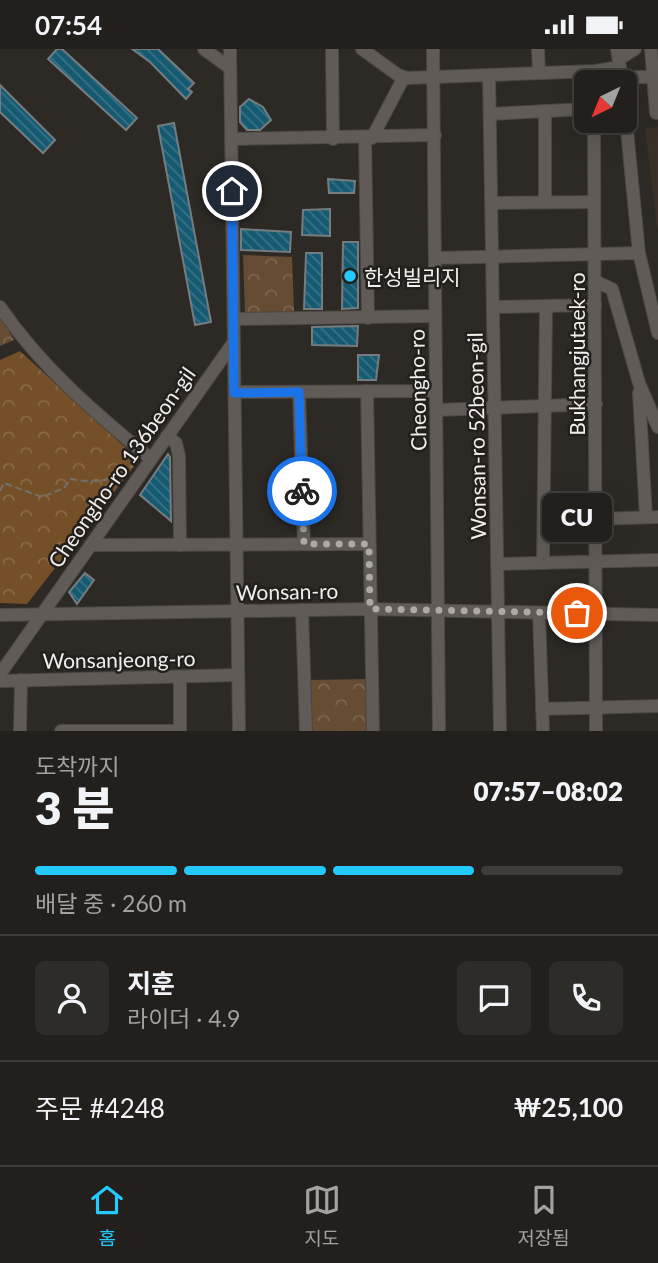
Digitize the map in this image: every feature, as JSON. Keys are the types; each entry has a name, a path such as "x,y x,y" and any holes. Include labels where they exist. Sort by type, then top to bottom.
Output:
{"street":[{"path":"204,49 230,68"},
{"path":"230,49 239,731"},
{"path":"332,49 333,139"},
{"path":"362,49 404,78 595,71 620,67 653,77"},
{"name":"Cheongho-ro","path":"433,49 439,731"},
{"path":"538,49 539,73"},
{"path":"620,67 635,49"},
{"path":"652,49 656,113"},
{"name":"Wonsan-ro 52beon-gil","path":"489,76 500,731"},
{"path":"368,318 368,138 404,78"},
{"path":"490,114 574,110"},
{"path":"545,111 545,202"},
{"path":"594,133 595,255 639,253"},
{"path":"627,133 639,253 658,333"},
{"path":"231,139 435,135"},
{"path":"493,203 594,202"},
{"name":"Bukhangjutaek-ro","path":"435,258 595,255 596,731"},
{"path":"595,281 612,289 639,383 658,427"},
{"path":"494,307 595,305"},
{"path":"0,307 41,361 150,461"},
{"path":"543,563 546,307"},
{"path":"234,319 435,316"},
{"name":"Cheongho-ro 136beon-gil","path":"2,670 234,342"},
{"path":"596,519 652,517 639,383"},
{"path":"234,393 435,389"},
{"path":"367,391 373,731"},
{"path":"299,392 304,544"},
{"path":"437,410 596,404"},
{"path":"167,436 176,443 179,456 180,545"},
{"path":"91,545 369,544"},
{"path":"497,563 658,560"},
{"name":"Wonsan-ro","path":"0,615 370,609 498,614 658,615"},
{"path":"302,610 306,731"},
{"path":"540,613 543,731"},
{"path":"2,670 21,680 20,731"},
{"name":"Wonsanjeong-ro","path":"0,681 239,675"},
{"path":"61,731 180,731 180,677"},
{"path":"542,709 658,706"}],"path":[{"path":"0,491 4,483 42,497 64,488 71,479 88,482 121,477 135,462 150,461"}],"shaded area":[{"path":"658,127 658,235 645,128"}],"green space":[{"path":"243,255 292,257 294,312 245,312"},
{"path":"0,315 14,340 0,346"},
{"path":"20,351 139,460 27,604 0,603 0,360"},
{"path":"368,679 369,731 309,731 309,680"}],"building":[{"path":"57,49 62,49 137,118 126,130 48,59"},
{"path":"132,49 158,49 194,83 188,89 192,92 186,99 150,62"},
{"path":"0,85 55,140 43,153 0,112"},
{"path":"249,99 263,107 271,120 260,130 247,130 240,122 240,107"},
{"path":"174,123 211,322 195,325 158,126"},
{"path":"328,179 355,181 354,193 329,193"},
{"path":"330,209 330,236 302,235 303,210"},
{"path":"241,229 291,232 290,252 241,250"},
{"name":"한성빌리지","path":"343,242 358,242 358,308 342,309"},
{"name":"한성빌리지","path":"306,253 322,253 322,309 304,309"},
{"path":"358,326 357,346 312,345 312,327"},
{"path":"358,355 379,355 376,380 358,380"},
{"path":"168,454 170,457 171,521 140,495"},
{"path":"85,573 94,580 77,604 69,592"}],"way so far":[{"path":"302,491 304,544 369,544 370,609 498,614 577,613"}],"place":[{"name":"한성빌리지","path":"350,276"},
{"name":"CU","path":"577,613"}],"route":[{"path":"232,191 234,393 299,392 302,491"}]}
